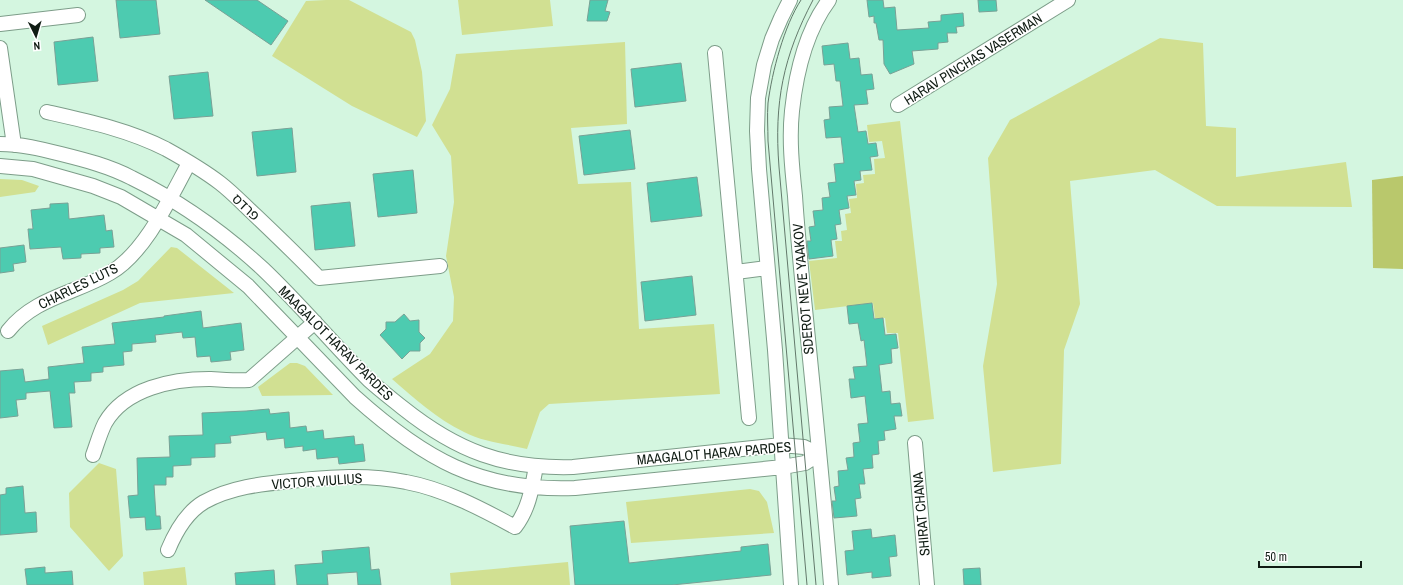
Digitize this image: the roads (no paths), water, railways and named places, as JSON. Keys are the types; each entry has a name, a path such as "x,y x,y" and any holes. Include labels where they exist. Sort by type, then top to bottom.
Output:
{"street":[{"path":"790,0 772,39 764,65 758,98 757,131 758,169 776,350 791,585"},
{"name":"SDEROT NEVE YAAKOV","path":"829,0 816,20 806,44 796,86 791,130 800,258 831,585"},
{"name":"HARAV PINCHAS VASERMAN","path":"898,106 1068,0"},
{"path":"0,24 78,15"},
{"path":"0,48 7,145"},
{"path":"715,53 749,418"},
{"name":"פרדס","path":"47,112 80,119 129,135 165,149 189,163 220,183 287,245 319,278 440,266"},
{"name":"MAAGALOT HARAV PARDES","path":"7,145 37,148 80,158 100,165 130,177 198,217 263,270 315,322 370,381 418,420 442,436 469,450 495,459 536,466 573,466 781,445 804,447 819,454"},
{"name":"CHARLES LUTS","path":"8,331 15,322 36,307 61,294 111,273 135,254 158,218 189,163"},
{"name":"MAAGALOT HARAV PARDES","path":"0,166 33,169 93,186 121,196 186,235 248,286 299,337 355,397 405,438 427,453 462,471 492,481 532,488 575,488 783,468 805,463 819,454"},
{"path":"736,272 767,268"},
{"path":"93,455 106,422 115,410 130,399 147,390 165,384 185,380 249,380 315,322"},
{"name":"SHIRAT CHANA","path":"915,443 927,585"},
{"name":"VICTOR VIULIUS","path":"168,550 176,533 187,518 202,503 224,493 253,485 332,477 374,477 428,487 460,500 516,527 527,506 536,466"}],"tram line":[{"path":"801,0 789,23 776,64 768,103 768,141 807,585"},
{"path":"813,0 794,41 783,80 778,122 778,144 816,585"}]}
